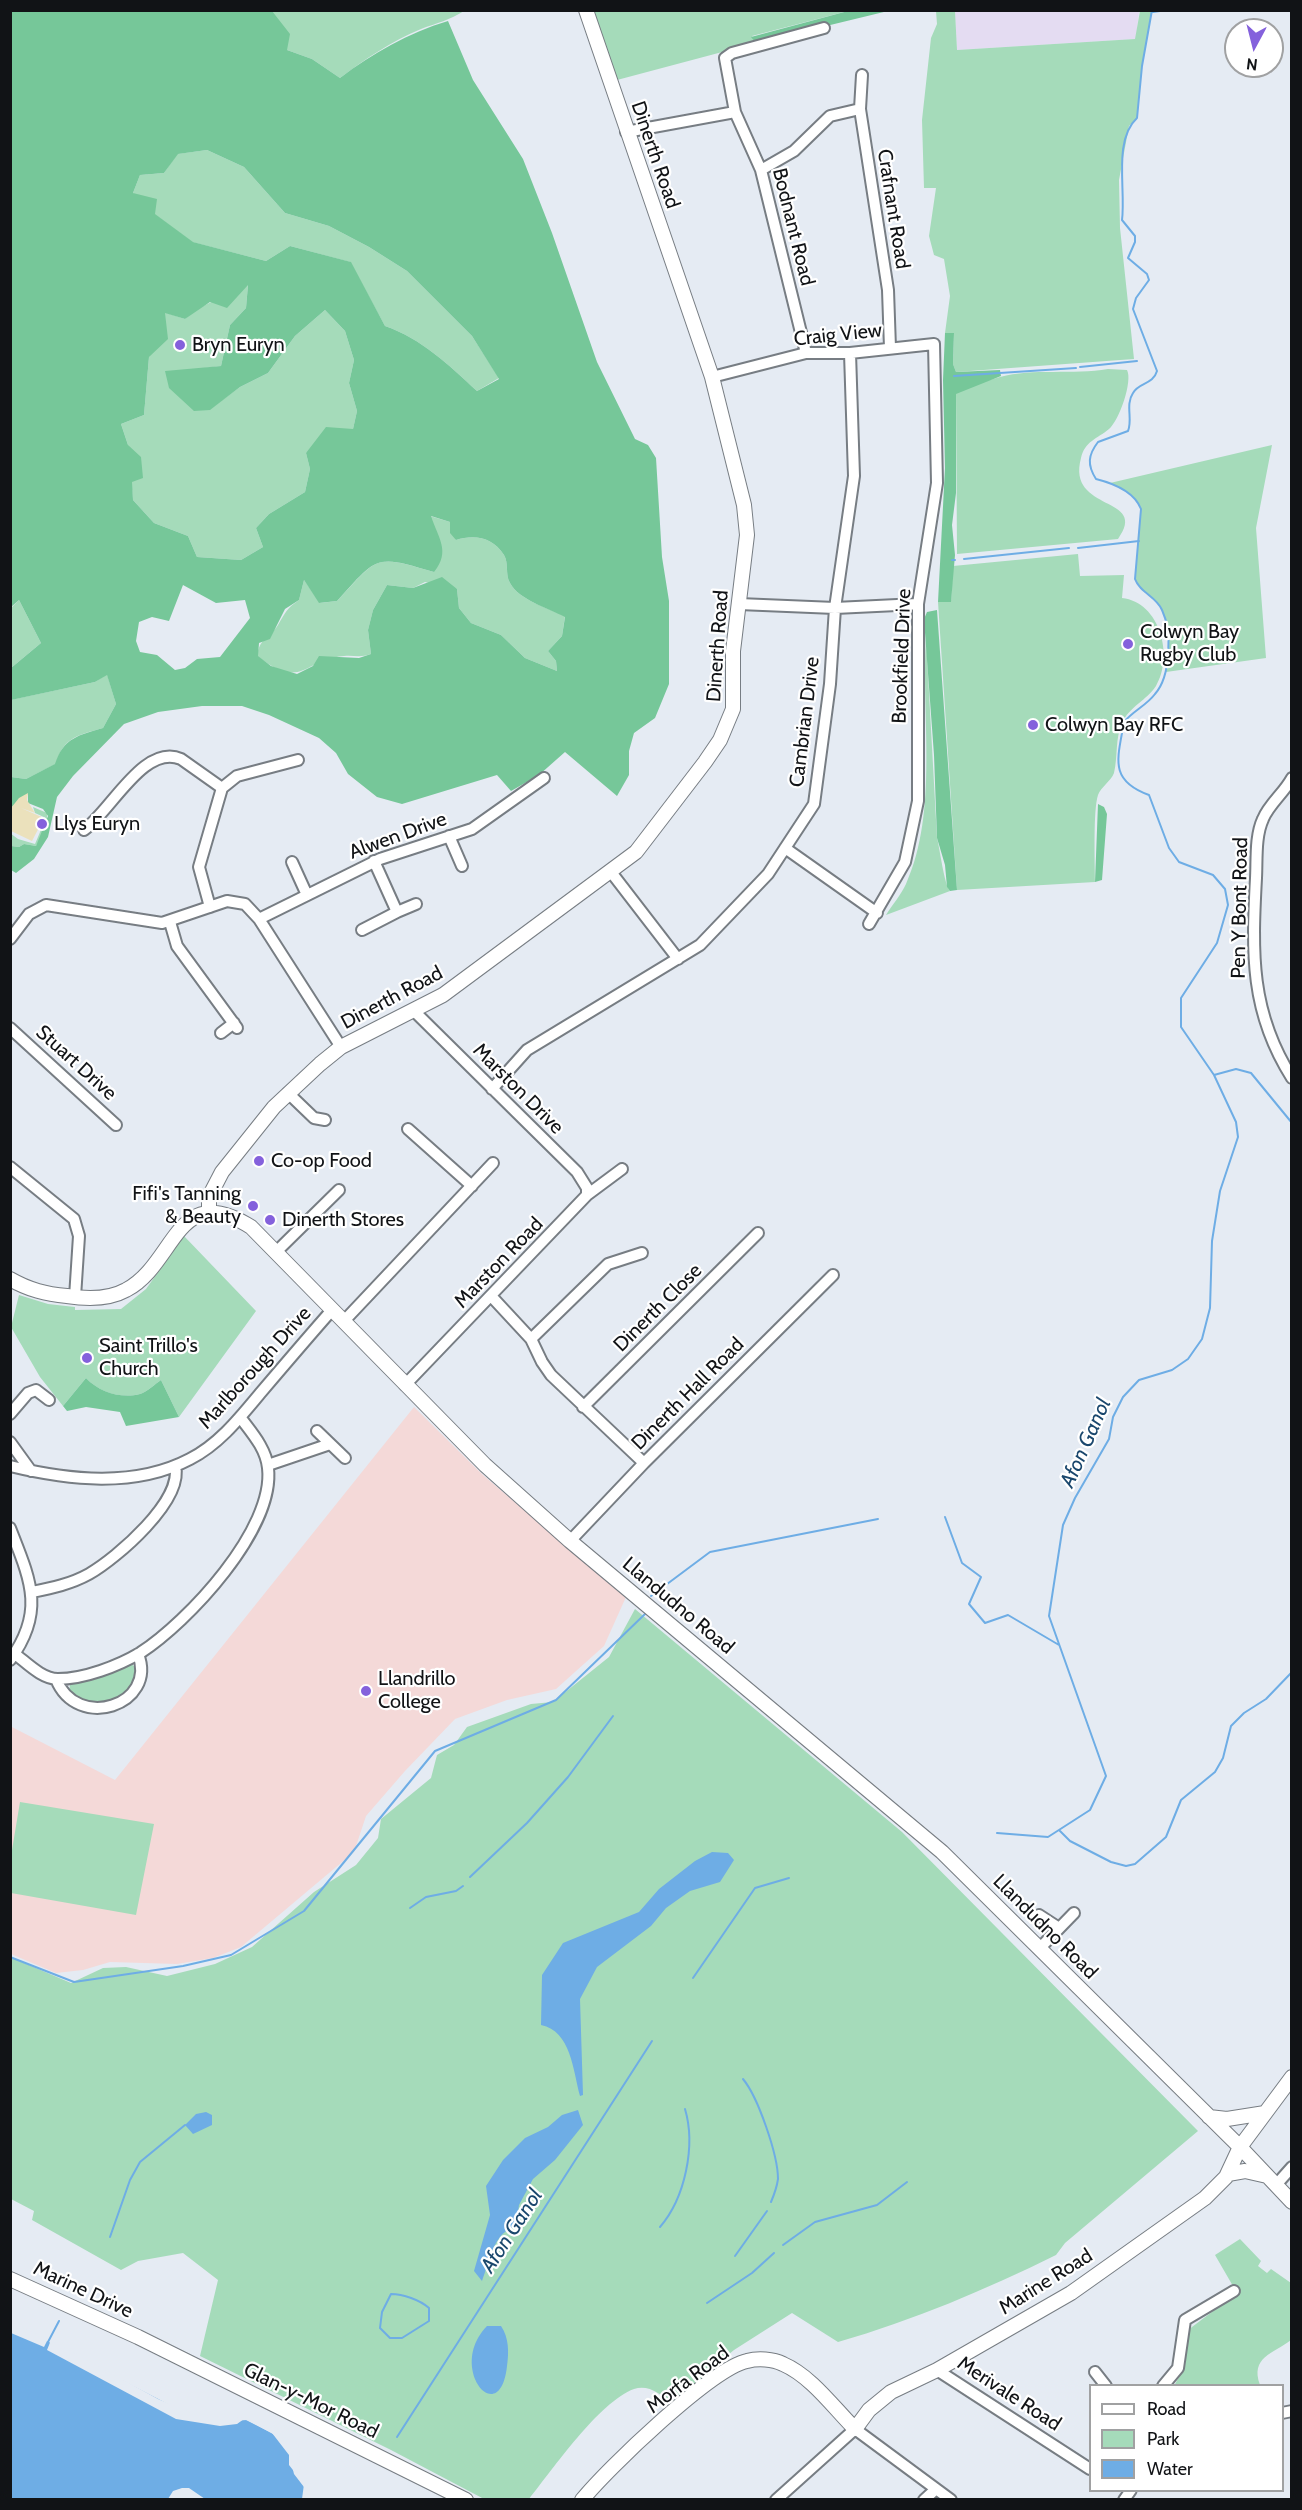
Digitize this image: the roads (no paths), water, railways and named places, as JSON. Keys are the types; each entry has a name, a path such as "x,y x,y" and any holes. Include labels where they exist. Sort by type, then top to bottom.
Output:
{"street":[{"name":"Dinerth Road","path":"209,1212 209,1197 222,1172 288,1093 341,1047 415,1012 444,995 636,852 705,762 729,722 735,692 734,651 747,535 744,505 712,377 586,10"},
{"name":"Bodnant Road","path":"806,353 761,170 735,112 726,56 824,28"},
{"name":"Crafnant Road","path":"862,75 860,109 888,290 890,348"},
{"path":"761,170 794,151 830,116 860,109"},
{"path":"626,132 735,112"},
{"name":"Craig View","path":"712,377 806,353 850,353 934,344"},
{"name":"Brookfield Drive","path":"869,924 905,862 918,801 918,604 937,483 934,344"},
{"name":"Cambrian Drive","path":"492,1089 527,1050 700,945 768,874 814,804 830,684 835,608 854,476 850,353"},
{"path":"739,604 835,608 918,604"},
{"path":"84,830 97,824 142,768 156,758 174,756 181,759 222,788"},
{"path":"210,907 199,867 222,788 237,776 298,760"},
{"name":"Alwen Drive","path":"259,919 374,861 472,829 544,778"},
{"name":"Pen Y Bont Road","path":"1292,778 1268,809 1259,830 1253,950 1254,977 1262,1012 1273,1045 1292,1078"},
{"path":"449,836 462,866"},
{"path":"785,848 877,913"},
{"path":"374,861 397,912"},
{"path":"292,862 307,895"},
{"path":"612,872 678,959"},
{"path":"10,939 29,914 46,905 152,922 170,922 227,901 237,902 251,909 259,919 341,1047"},
{"path":"362,930 416,904"},
{"path":"170,922 177,946 235,1025 221,1033"},
{"name":"Marston Drive","path":"415,1012 577,1172 587,1188 587,1195"},
{"name":"Stuart Drive","path":"10,1028 116,1125"},
{"path":"288,1093 314,1118 327,1120"},
{"path":"408,1129 472,1186"},
{"path":"344,1320 493,1163"},
{"path":"10,1167 74,1219 79,1236 75,1298"},
{"name":"Marston Road","path":"405,1385 587,1195 622,1169"},
{"path":"276,1252 339,1190"},
{"path":"10,1279 36,1291 75,1298 99,1298 127,1290 146,1273 188,1221 209,1212"},
{"name":"Llandudno Road","path":"209,1212 220,1212 239,1219 251,1227 485,1465 570,1541 942,1852 1240,2147 1292,2202"},
{"name":"Dinerth Close","path":"583,1407 758,1233"},
{"path":"531,1339 608,1264 642,1253"},
{"name":"Dinerth Hall Road","path":"570,1541 644,1463 833,1275"},
{"path":"492,1296 531,1339 542,1362 583,1407 644,1463"},
{"name":"Marlborough Drive","path":"10,1466 76,1478 112,1478 137,1476 175,1466 204,1450 240,1417 332,1310"},
{"path":"10,1414 28,1394 36,1390 49,1400"},
{"path":"56,1679 89,1673 138,1654 193,1606 243,1546 265,1498 268,1466 263,1449 240,1417"},
{"path":"317,1431 345,1458"},
{"path":"10,1442 31,1471"},
{"path":"268,1466 330,1444"},
{"path":"32,1592 75,1581 117,1554 143,1529 168,1497 176,1482 175,1466"},
{"path":"10,1528 15,1552 32,1592 30,1624 13,1657 56,1679 65,1694 76,1702 98,1709 110,1708 128,1697 142,1669 138,1654"},
{"path":"1040,1948 1074,1913"},
{"path":"1039,1915 1059,1928"},
{"name":"Marine Road","path":"855,2429 869,2410 891,2392 937,2370 1071,2293 1205,2198 1228,2174 1240,2147 1292,2077"},
{"path":"1209,2117 1227,2119 1265,2113"},
{"path":"1228,2174 1245,2171 1271,2181 1292,2167"},
{"name":"Marine Drive","path":"10,2278 138,2337"},
{"path":"1164,2384 1178,2368 1185,2320 1234,2291"},
{"name":"Glan-y-Mor Road","path":"138,2337 466,2499"},
{"name":"Morfa Road","path":"582,2499 604,2472 688,2400 730,2368 746,2361 765,2359 783,2364 801,2375 855,2429"},
{"name":"Merivale Road","path":"937,2370 1089,2468"},
{"path":"1095,2372 1105,2384"},
{"path":"777,2499 855,2429 951,2499"},
{"path":"924,2499 936,2489"}],"water":[{"path":"712,1852 728,1853 734,1860 720,1882 690,1891 666,1908 651,1926 597,1967 580,1999 583,2095 580,2096 565,2043 551,2029 541,2025 542,1975 563,1943 639,1912 659,1889 695,1861"},
{"path":"578,2110 583,2125 555,2160 533,2179 519,2205 516,2226 508,2230 497,2241 482,2281 474,2271 490,2215 486,2186 503,2160 525,2138 548,2127 562,2115"},
{"path":"206,2112 212,2115 212,2125 193,2134 185,2125 196,2114"},
{"path":"10,2325 47,2341 189,2415 230,2421 247,2420 286,2441 294,2474 307,2491 305,2500 11,2499"},
{"path":"487,2326 501,2326 508,2345 507,2366 502,2385 495,2393 487,2393 479,2386 473,2374 472,2359 476,2342"}],"waterway":[{"path":"997,1833 1048,1837 1090,1810 1106,1776 1049,1616 1063,1525 1075,1498 1109,1439 1113,1417 1123,1397 1139,1380 1172,1370 1188,1359 1202,1339 1210,1308 1212,1241 1220,1191 1238,1137 1236,1122 1214,1075 1181,1027 1181,998 1217,943 1228,905 1225,889 1213,875 1179,862 1169,848 1149,795 1136,789 1121,775 1118,757 1124,722 1152,698 1160,686 1167,665 1167,629 1159,605 1140,588 1135,579 1141,509 1128,493 1096,479 1090,465 1092,451 1098,442 1128,431 1131,398 1136,389 1152,379 1157,371 1133,309 1136,298 1149,280 1147,274 1128,258 1135,242 1135,236 1122,220 1123,152 1125,139 1137,118 1142,66 1152,10"},
{"path":"1153,12 1167,10"},
{"path":"1080,367 1137,361"},
{"path":"954,376 1076,368"},
{"path":"1078,548 1139,541"},
{"path":"964,559 1069,548"},
{"path":"1214,1075 1236,1069 1251,1073 1292,1123"},
{"path":"945,1517 962,1563 981,1577 969,1604 985,1623 1008,1615 1059,1645"},
{"path":"651,1596 710,1552 878,1519"},
{"path":"10,1957 74,1982 183,1966 231,1955 304,1911 435,1751 556,1700 645,1614"},
{"path":"1059,1830 1070,1841 1111,1862 1126,1866 1135,1864 1166,1837 1181,1800 1215,1772 1223,1758 1231,1726 1244,1713 1266,1699 1292,1672"},
{"path":"470,1877 527,1823 568,1777 613,1716"},
{"name":"Afon Ganol","path":"693,1978 755,1888 789,1878"},
{"path":"410,1908 426,1897 456,1891 463,1886"},
{"name":"Afon Ganol","path":"397,2437 652,2041"},
{"path":"743,2079 761,2112 775,2156 778,2179 771,2202"},
{"path":"660,2227 676,2202 686,2171 689,2139 685,2109"},
{"path":"110,2237 130,2180 140,2162 185,2125"},
{"path":"783,2245 815,2222 877,2205 907,2182"},
{"path":"735,2256 767,2211"},
{"path":"707,2303 752,2273 774,2253"},
{"path":"391,2294 411,2298 425,2305 429,2308 429,2321 402,2338 390,2338 380,2328 382,2312 391,2294"},
{"path":"48,2342 59,2321"}],"place":[{"name":"Bryn Euryn","path":"180,345"},
{"name":"Colwyn Bay Rugby Club","path":"1128,644"},
{"name":"Colwyn Bay RFC","path":"1033,725"},
{"name":"Llys Euryn","path":"42,824"},
{"name":"Co-op Food","path":"259,1161"},
{"name":"Fifi's Tanning & Beauty","path":"253,1206"},
{"name":"Dinerth Stores","path":"270,1220"},
{"name":"Saint Trillo's Church","path":"87,1358"},
{"name":"Llandrillo College","path":"366,1691"}]}
